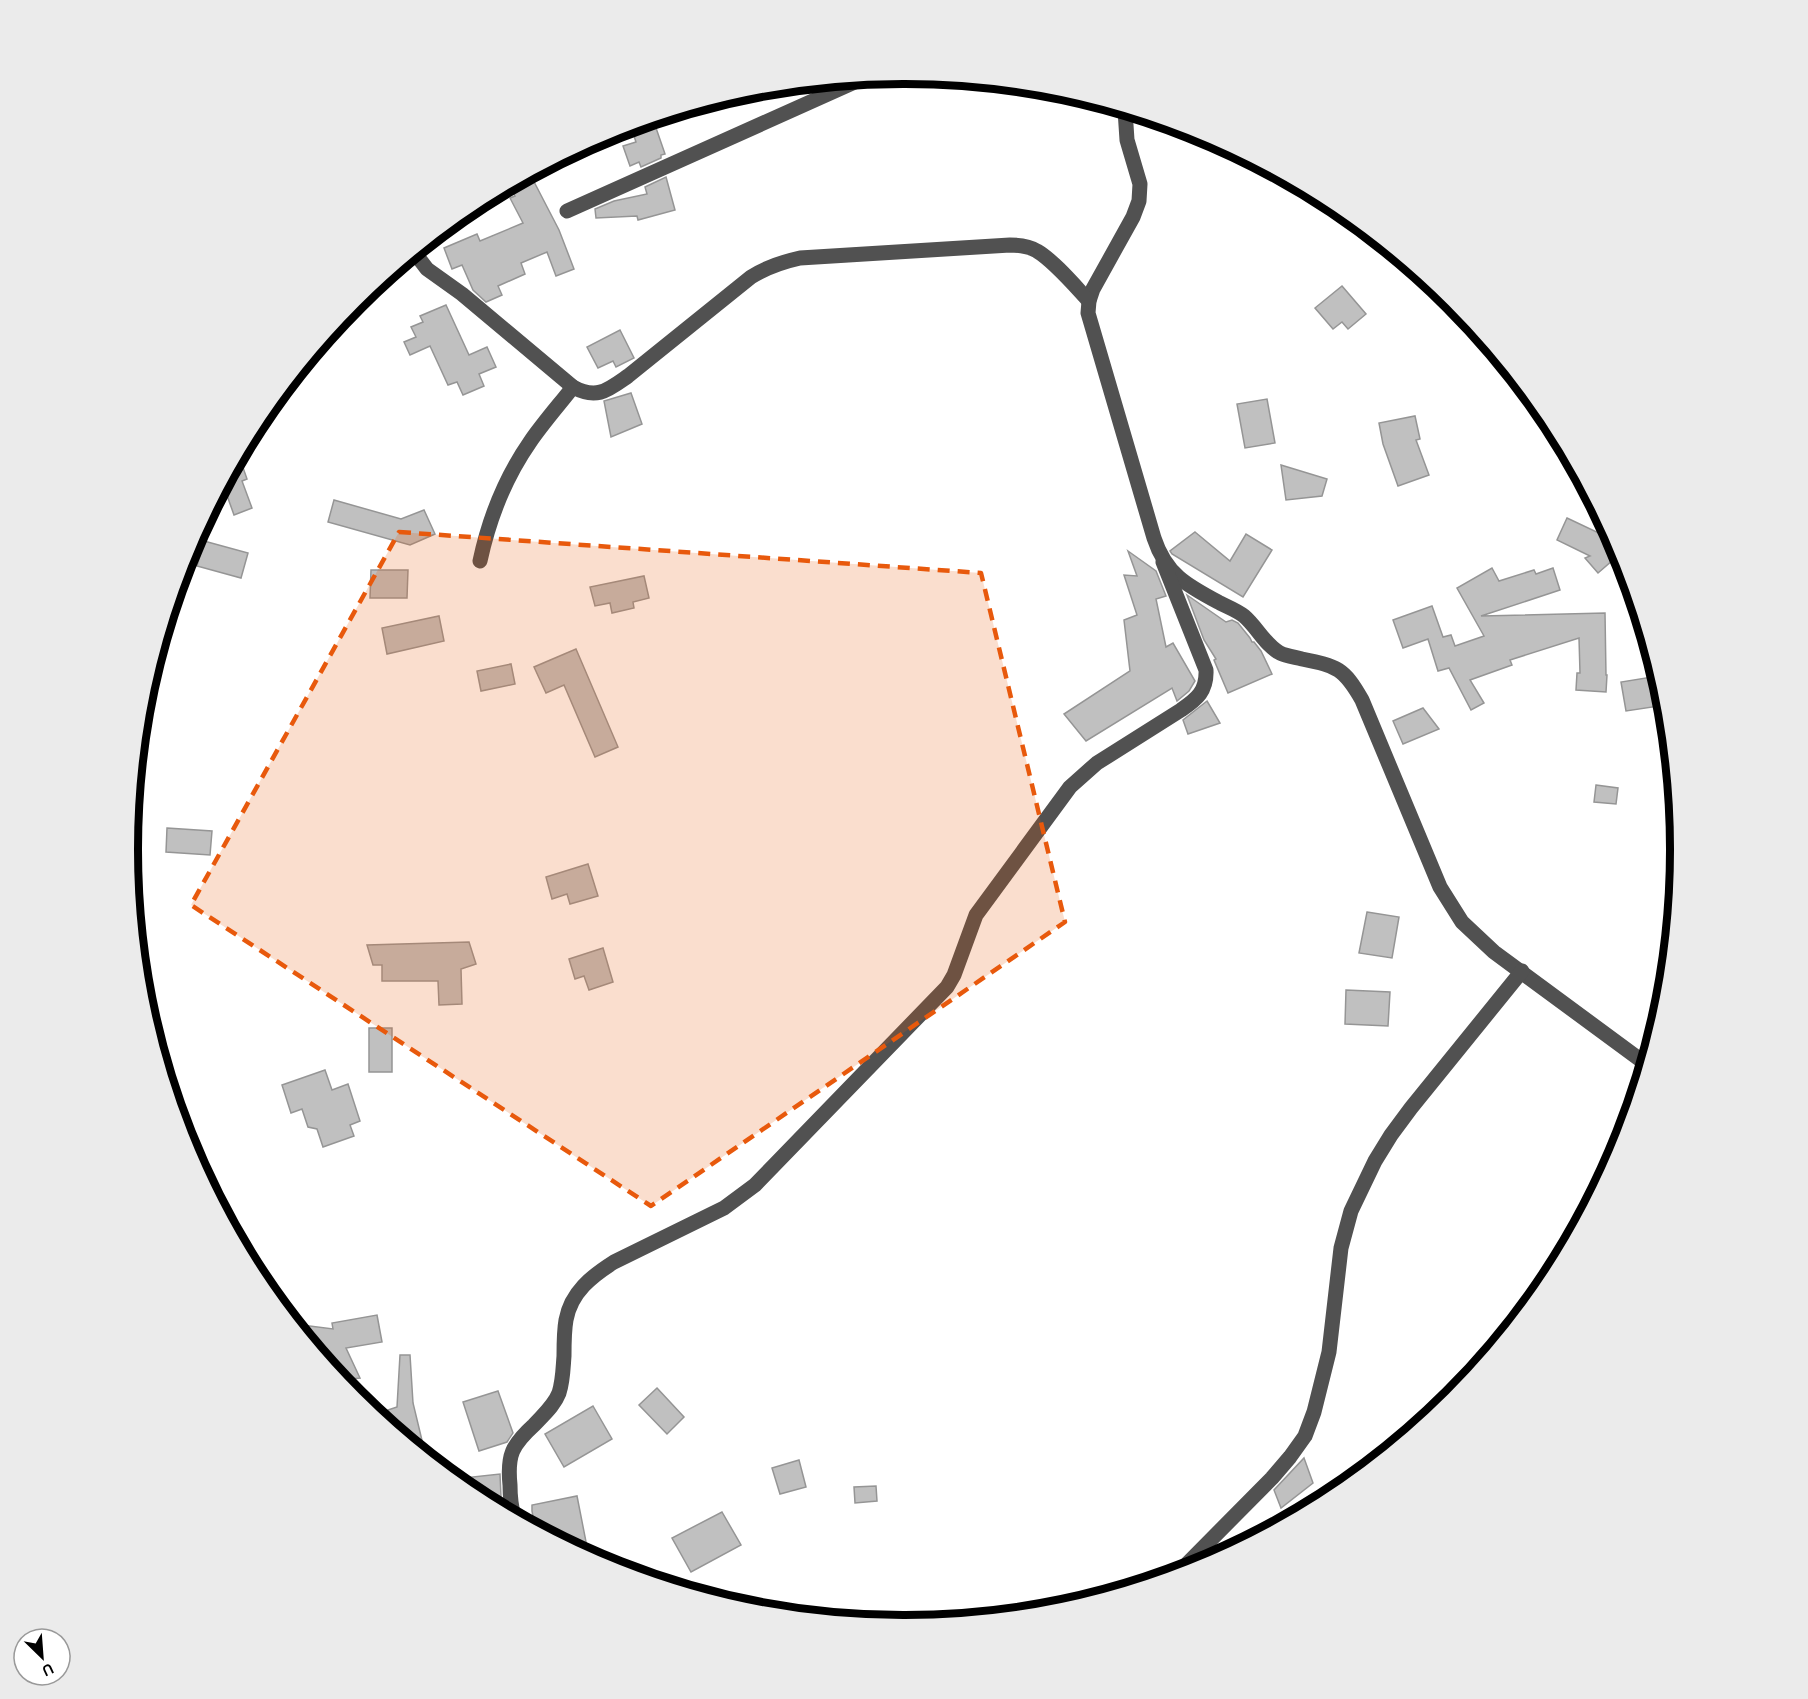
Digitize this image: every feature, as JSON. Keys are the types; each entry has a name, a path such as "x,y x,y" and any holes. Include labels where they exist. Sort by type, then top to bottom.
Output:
{"street":[{"path":"567,212 844,87"},
{"path":"512,1506 509,1458 514,1446 522,1436 557,1398 561,1388 566,1320 577,1293 599,1271 724,1208 755,1185 947,987 954,975 976,915 1070,787 1097,763 1193,702 1207,681 1204,663 1154,538 1088,313 1093,289 1133,217 1139,201 1140,184 1127,140 1125,117"},
{"path":"419,258 427,269 471,302 573,387 593,394 610,389 751,277 766,268 800,258 1025,246 1047,258 1089,300"},
{"path":"480,561 486,535 507,480 530,441 573,387"},
{"path":"1163,561 1171,572 1193,589 1244,616 1274,649 1282,654 1327,664 1338,668 1345,674 1362,700 1440,887 1462,922 1476,936 1640,1059"},
{"path":"1192,1559 1272,1478 1305,1436 1322,1386 1329,1352 1341,1248 1355,1203 1375,1161 1391,1135 1522,971"}],"highlighted area":[{"path":"399,532 981,573 1065,922 651,1206 191,905"}],"building":[{"path":"655,126 665,154 641,167 639,162 630,166 623,146 636,142 633,134"},
{"path":"666,177 675,210 638,220 637,216 596,218 595,209 614,201 647,194 645,187"},
{"path":"533,180 559,230 574,269 556,276 547,252 521,263 525,274 498,286 502,295 486,302 473,290 462,265 452,269 444,248 477,234 480,241 523,223 510,198 515,196 513,192"},
{"path":"1342,286 1366,314 1348,329 1342,322 1333,329 1315,308"},
{"path":"446,305 469,355 487,347 496,367 479,374 484,386 463,395 457,382 448,385 430,346 410,355 404,342 416,337 411,327 423,322 420,316"},
{"path":"620,330 634,358 616,367 613,361 598,368 587,347"},
{"path":"631,393 642,424 611,437 604,401"},
{"path":"1267,399 1275,443 1245,448 1237,404"},
{"path":"1415,416 1420,439 1416,440 1429,475 1398,486 1383,444 1379,423"},
{"path":"242,465 247,479 242,481 252,508 234,515 226,494"},
{"path":"1281,465 1327,479 1322,496 1286,500"},
{"path":"334,500 401,519 424,510 435,534 410,545 328,522"},
{"path":"1567,518 1601,534 1612,561 1598,573 1585,558 1590,556 1557,540"},
{"path":"1195,532 1230,561 1246,534 1272,550 1243,597 1172,554 1170,551"},
{"path":"204,541 248,553 241,578 197,566"},
{"path":"1128,551 1156,571 1166,596 1156,599 1166,647 1173,643 1195,681 1189,691 1177,701 1172,688 1086,741 1064,714 1130,671 1124,620 1137,615 1124,575 1137,576"},
{"path":"1492,568 1499,581 1534,570 1536,574 1553,568 1560,590 1481,616 1605,613 1606,692 1576,690 1577,673 1580,673 1579,638 1510,660 1512,665 1470,680 1484,703 1471,710 1449,668 1438,671 1428,639 1403,648 1393,620 1432,606 1443,637 1451,635 1455,646 1484,636 1457,588"},
{"path":"371,570 408,570 407,598 370,598"},
{"path":"644,576 649,598 633,602 634,608 612,613 610,603 595,606 590,587"},
{"path":"1187,595 1226,622 1232,620 1238,623 1261,651 1272,674 1228,693 1214,660 1216,659 1204,640"},
{"path":"439,616 444,641 387,654 382,628"},
{"path":"576,649 618,747 595,757 564,685 546,693 534,667"},
{"path":"511,664 515,684 481,691 477,671"},
{"path":"1649,677 1656,706 1626,711 1621,682"},
{"path":"1207,701 1220,723 1188,734 1183,720"},
{"path":"1423,708 1439,729 1403,744 1393,721"},
{"path":"1596,785 1618,788 1616,804 1594,802"},
{"path":"167,828 212,831 210,855 166,852"},
{"path":"588,864 598,896 570,904 567,894 552,899 546,877"},
{"path":"1367,912 1399,917 1392,958 1359,953"},
{"path":"469,942 476,964 461,969 462,1004 439,1005 438,981 382,981 382,965 373,965 367,945"},
{"path":"603,948 613,982 589,990 584,976 575,979 569,959"},
{"path":"1346,990 1390,992 1388,1026 1345,1024"},
{"path":"369,1028 392,1028 392,1072 369,1072"},
{"path":"325,1070 332,1090 348,1084 360,1121 350,1125 354,1136 323,1147 317,1129 308,1127 302,1109 291,1113 282,1085"},
{"path":"377,1315 382,1342 346,1348 360,1378 352,1379 305,1325 333,1329 332,1323"},
{"path":"400,1355 410,1355 413,1403 423,1445 391,1417 388,1410 397,1407"},
{"path":"657,1388 684,1417 667,1434 639,1405"},
{"path":"498,1391 513,1433 507,1442 479,1451 463,1402"},
{"path":"593,1406 612,1439 564,1467 545,1434"},
{"path":"1304,1458 1313,1483 1281,1508 1274,1490"},
{"path":"799,1460 806,1487 780,1494 772,1468"},
{"path":"500,1474 501,1497 497,1497 467,1478"},
{"path":"876,1486 877,1501 855,1503 854,1487"},
{"path":"577,1496 587,1546 533,1519 532,1505"},
{"path":"722,1512 741,1545 691,1572 672,1538"}]}
